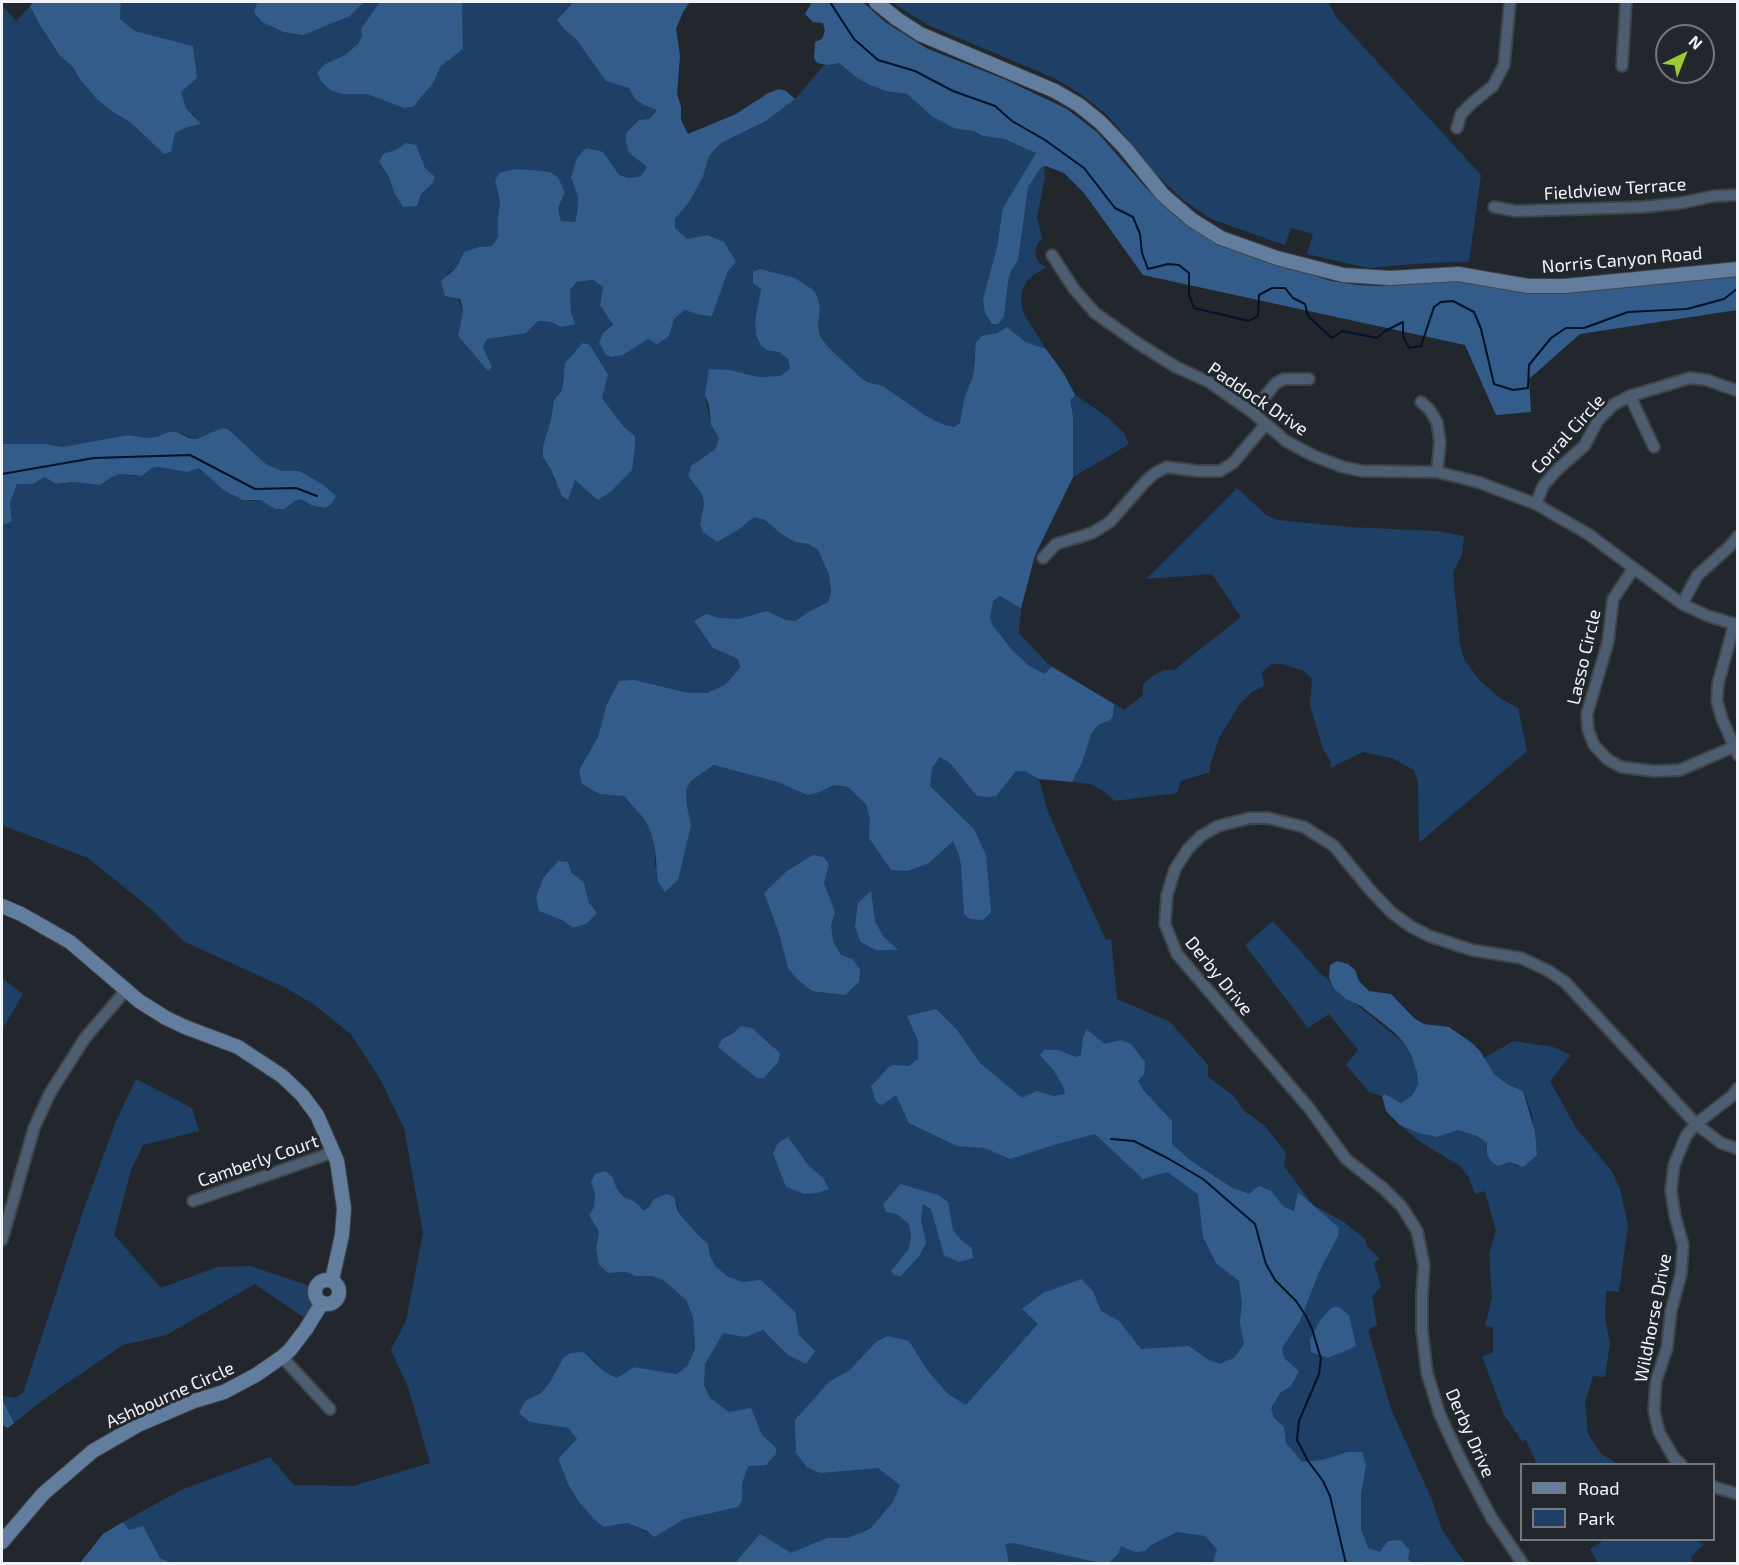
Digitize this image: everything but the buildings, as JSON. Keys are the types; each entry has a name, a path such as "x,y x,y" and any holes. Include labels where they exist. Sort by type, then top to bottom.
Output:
{"street":[{"name":"Norris Canyon Road","path":"876,2 920,34 1055,91 1079,105 1100,122 1125,148 1163,195 1192,220 1221,238 1276,258 1343,275 1390,278 1458,274 1528,286 1565,286 1737,269"},
{"path":"1457,128 1461,114 1493,86 1504,65 1510,2"},
{"path":"1622,66 1626,2"},
{"name":"Fieldview Terrace","path":"1494,207 1516,211 1626,208 1737,195"},
{"name":"Paddock Drive","path":"1052,255 1074,289 1095,313 1176,367 1209,382 1252,412 1286,441 1314,456 1343,467 1362,471 1437,472 1478,482 1536,504 1588,534 1682,604 1736,625"},
{"name":"Corral Circle","path":"1536,504 1543,486 1586,444 1598,420 1613,405 1630,396 1690,378 1707,380 1737,391"},
{"path":"1252,412 1276,383 1284,379 1309,379"},
{"path":"1630,396 1654,447"},
{"path":"1421,402 1429,409 1437,422 1440,442 1437,472"},
{"path":"1043,558 1056,544 1092,534 1110,522 1144,482 1167,467 1220,471 1233,463 1265,425"},
{"path":"1682,604 1697,576 1730,546 1737,536"},
{"name":"Lasso Circle","path":"1634,568 1613,599 1608,642 1587,714 1588,730 1594,745 1607,759 1621,767 1654,771 1680,770 1736,749"},
{"path":"1736,625 1718,684 1717,701 1722,719 1736,749"},
{"name":"Derby Drive","path":"1522,1563 1491,1517 1440,1414 1428,1373 1422,1330 1424,1265 1417,1231 1402,1207 1346,1158 1309,1107 1177,954 1165,924 1167,895 1175,869 1194,842 1218,826 1250,818 1268,818 1304,826 1334,846 1371,891 1391,912 1410,926 1429,936 1472,950 1521,958 1547,970 1565,982 1696,1124 1721,1143 1737,1149"},
{"name":"Ashbourne Circle","path":"2,906 21,914 70,942 139,1001 166,1018 184,1028 238,1047 282,1076 302,1095 317,1114 337,1161 344,1208 342,1235 332,1280 322,1281 316,1285 315,1295 322,1303 290,1350 256,1375 224,1392 194,1401 138,1425 93,1451 43,1494 2,1542"},
{"path":"2,1240 34,1128 50,1093 85,1038 126,990"},
{"name":"Wildhorse Drive","path":"1680,1463 1674,1458 1659,1432 1654,1411 1656,1381 1667,1348 1671,1311 1681,1274 1683,1245 1671,1191 1674,1165 1686,1136 1696,1124 1732,1096 1737,1088"},
{"name":"Camberly Court","path":"193,1201 334,1152"},
{"path":"282,1357 330,1409"},
{"path":"1715,1488 1737,1494"}],"green space":[{"path":"121,2 257,2 254,12 350,16 364,2 380,2 358,44 345,55 325,64 343,94 367,94 404,108 413,107 434,82 440,67 463,49 462,2 573,2 561,14 565,30 576,39 606,81 629,88 635,99 658,110 629,153 646,166 647,170 640,176 629,178 619,175 603,152 571,177 578,197 575,222 561,221 558,208 565,192 558,177 550,172 495,181 500,202 498,237 492,246 464,252 457,267 446,275 463,310 458,336 473,354 492,367 483,347 487,339 499,337 537,321 551,322 561,327 571,312 570,290 577,282 593,280 603,287 600,305 613,325 604,332 623,355 648,339 669,336 674,319 685,310 699,315 712,316 728,271 707,235 687,239 674,228 675,219 690,201 703,177 709,156 721,143 766,121 795,99 825,64 839,63 857,78 870,85 885,91 907,94 956,129 1004,139 1036,153 1021,180 1000,229 983,299 1028,175 1043,155 1045,177 1037,217 1042,239 1037,244 1035,253 1039,263 1046,267 1029,278 1022,290 1021,303 1024,314 1064,374 1075,395 1106,416 1123,432 1129,444 1073,477 1035,555 1021,608 1019,633 1048,664 1124,710 1143,695 1143,685 1152,676 1164,670 1174,670 1241,617 1212,574 1146,579 1237,488 1266,515 1278,520 1348,527 1437,531 1464,536 1462,554 1453,572 1460,645 1464,659 1480,681 1500,698 1518,708 1527,751 1419,843 1418,782 1414,770 1392,758 1363,752 1330,768 1331,762 1323,749 1310,705 1312,679 1304,671 1282,664 1272,664 1262,672 1264,686 1252,692 1239,705 1219,738 1210,772 1181,781 1177,793 1115,801 1090,784 1072,782 1082,763 1088,739 1039,779 1047,809 1065,851 1106,940 1111,939 1117,999 1170,1022 1208,1065 1208,1077 1234,1096 1244,1111 1264,1125 1286,1153 1284,1166 1313,1205 1344,1222 1365,1239 1367,1246 1380,1259 1374,1263 1381,1287 1372,1296 1377,1325 1368,1330 1391,1409 1432,1500 1442,1530 1465,1563 171,1564 160,1558 143,1527 129,1531 123,1522 181,1490 270,1457 294,1485 353,1486 430,1463 408,1387 391,1350 406,1321 423,1233 404,1128 381,1081 351,1034 313,1004 284,987 185,942 150,908 88,858 2,825 2,524 12,521 10,503 17,484 32,484 45,477 57,484 73,482 100,485 120,474 142,476 152,468 187,472 199,468 223,490 250,501 260,500 275,509 284,509 302,499 311,505 299,471 282,471 266,464 228,429 222,428 197,439 176,432 168,432 148,438 128,435 62,447 46,444 2,444 2,5 16,21 30,6 48,39 59,55 73,67 79,78 113,112 130,122 164,154 171,152 175,133 188,127 195,116 186,108 181,91 197,78 193,46 135,31 120,19","holes":["406,143 425,168 432,184 421,194 394,192 388,175 379,162 383,154","760,269 795,278 820,309 818,325 820,336 849,368 867,382 883,386 925,416 954,427 960,423 964,399 973,376 974,356 989,334 854,792 849,787 834,785 807,795 777,782 715,765 691,781 686,790 691,826 655,867 655,849 645,820 624,796 579,770 598,737 606,706 634,680 689,693 707,693 726,684 740,666 738,659 713,648 714,616 739,619 767,612 786,620 795,621 828,602 831,592 829,575 818,550 808,544 795,542 781,534 765,520 754,517 741,528 700,524 704,504 702,494 688,476 697,461 715,449 719,438 711,425 705,395 731,370 758,377 780,376 790,369 788,359 779,352 769,351 761,346 756,335 755,321 761,289","590,345 608,375 602,398 624,427 592,493 575,480 555,482 543,457 543,446 554,400 562,390 563,375","813,855 829,864 824,883 826,891 788,968 786,955 764,893","558,861 584,883 589,903 573,928 562,920 540,911 536,897 543,878","741,1026 752,1028 774,1047 727,1053 718,1047 722,1039","613,1178 617,1189 644,1210 649,1207 677,1203 678,1212 708,1244 710,1256 716,1267 651,1534 627,1523 604,1527 579,1502 568,1484 558,1459 578,1439 568,1428 530,1422 525,1401 541,1393 563,1358 593,1359 604,1371 617,1378 634,1367 677,1374 688,1365 695,1348 693,1317 686,1300 663,1280 626,1272 608,1273 599,1265 596,1249 599,1232 589,1215 594,1207 595,1193"]},
{"path":"891,2 1328,2 1337,18 1481,175 1469,262 1368,268 1307,254 1313,234 1291,228 1285,245 1211,219 1182,199 1167,185 1145,163 1129,140 1106,114 1081,94 1054,78 928,25"},
{"path":"1273,921 1334,989 1405,1044 1417,1072 1418,1084 1412,1096 1401,1103 1385,1094 1382,1096 1369,1092 1346,1065 1358,1050 1329,1014 1308,1028 1245,945"},
{"path":"2,978 23,994 2,1030"},
{"path":"1514,1041 1553,1047 1571,1055 1550,1081 1576,1128 1611,1170 1620,1189 1628,1225 1619,1292 1606,1291 1605,1319 1610,1343 1605,1377 1593,1376 1585,1402 1588,1434 1601,1454 1616,1463 1537,1463 1526,1440 1522,1441 1504,1415 1482,1356 1493,1353 1493,1327 1485,1326 1492,1297 1489,1253 1496,1231 1485,1191 1475,1194 1468,1176 1460,1166 1419,1141 1400,1125 1421,1134 1437,1137 1458,1130 1477,1136 1487,1143 1487,1154 1498,1166 1509,1162 1517,1166 1537,1155 1531,1111 1523,1091 1507,1084 1495,1075 1484,1058"},
{"path":"136,1079 192,1108 199,1131 143,1145 131,1170 114,1235 161,1288 217,1267 250,1266 310,1286 313,1306 306,1319 255,1284 166,1335 123,1345 44,1399 14,1423 2,1396 15,1398 23,1393 86,1203 117,1119"},
{"path":"1602,1541 1697,1541 1704,1544 1691,1557 1693,1563 1598,1563 1590,1549"}],"shaded area":[{"path":"34,2 121,2 120,19 135,31 193,46 197,78 181,92 186,108 201,124 175,133 171,152 164,154 130,122 97,99 73,67 59,55 30,6"},
{"path":"257,2 364,2 350,16 303,35 284,32 262,22 254,12"},
{"path":"380,2 462,2 463,49 440,67 434,82 413,107 404,108 367,94 343,94 330,90 317,73 325,64 345,55 358,44 362,36 361,29"},
{"path":"573,2 690,2 676,29 680,55 677,94 681,107 681,120 688,134 736,114 768,93 779,89 786,91 795,99 766,121 721,143 709,156 703,177 690,201 675,219 675,228 687,239 707,235 724,242 736,262 728,271 712,316 699,315 685,310 674,319 669,336 657,344 648,339 623,355 612,357 606,355 599,342 604,332 613,325 600,305 603,287 593,280 577,282 570,290 571,312 575,324 561,327 551,322 538,321 526,333 487,339 483,347 492,367 488,371 458,336 463,310 460,299 445,296 441,281 457,267 464,252 492,246 498,237 500,202 495,181 499,173 515,169 532,170 550,172 558,177 565,192 558,208 561,221 575,222 578,197 571,177 577,158 586,148 603,152 619,175 629,178 640,176 646,170 646,166 629,153 626,133 639,120 650,119 657,110 635,99 629,88 606,81 576,39 557,20"},
{"path":"812,2 863,2 885,22 926,48 1004,79 1067,109 1098,133 1146,188 1181,221 1208,238 1277,264 1331,281 1357,285 1380,286 1446,280 1558,292 1596,290 1737,274 1737,310 1580,334 1529,379 1531,412 1496,415 1465,345 1143,275 1084,193 1064,173 1046,166 1041,167 1028,187 1018,260 1008,281 1004,316 998,324 992,324 985,313 983,299 997,247 1003,208 1036,153 1004,139 956,129 933,117 907,94 885,91 870,85 857,78 839,63 827,65 817,63 814,58 815,42 822,39 825,31 823,23 813,22 805,14"},
{"path":"406,143 416,145 425,168 435,177 432,184 421,194 417,206 403,207 388,175 379,162 383,154"},
{"path":"760,269 795,278 813,290 820,309 818,325 820,336 829,348 867,382 883,386 926,416 942,424 954,427 960,423 964,399 973,376 976,343 982,336 997,333 1007,327 1025,342 1046,349 1064,374 1075,395 1070,400 1073,417 1073,477 1035,555 1021,608 1000,596 993,601 990,618 993,626 1012,650 1028,665 1044,674 1052,667 1114,704 1113,716 1110,720 1098,725 1091,734 1082,763 1072,782 1039,779 1025,771 1016,771 996,796 977,796 950,763 940,757 932,768 930,786 974,829 986,855 991,912 983,920 970,919 964,914 961,865 953,841 929,863 907,871 891,870 869,838 870,818 866,804 848,787 834,785 807,795 777,782 714,765 691,781 686,790 691,825 678,880 665,892 658,882 655,849 645,820 624,796 600,794 582,784 579,770 598,737 606,706 619,681 634,680 689,693 707,693 726,684 740,667 738,659 713,648 694,621 706,614 720,618 739,619 767,611 786,620 795,621 828,602 831,592 829,575 818,550 808,544 795,542 781,534 765,520 754,517 741,528 717,542 703,532 700,524 704,504 702,494 688,476 691,466 715,449 719,438 711,425 709,405 705,395 709,369 731,370 758,377 780,376 790,369 788,359 779,352 769,351 761,346 756,335 755,321 761,289 753,283 753,272"},
{"path":"583,343 590,345 608,375 602,398 624,427 635,436 635,446 632,470 610,492 598,500 575,480 568,500 562,496 543,457 543,446 554,400 562,390 565,363"},
{"path":"222,428 228,429 266,464 282,471 299,471 322,484 336,496 325,508 311,505 301,499 284,509 275,509 260,500 243,500 223,490 199,468 187,472 159,467 152,468 142,476 120,474 100,485 73,482 56,484 45,477 33,484 17,484 10,503 12,521 2,524 2,444 46,444 62,447 128,435 148,438 168,432 176,432 197,439"},
{"path":"813,855 823,857 829,864 824,883 835,912 831,925 833,941 841,955 852,959 860,969 859,982 845,995 812,991 788,968 764,893 787,871"},
{"path":"558,861 568,862 571,872 584,883 589,903 597,913 587,923 573,928 562,920 539,911 536,897 543,878"},
{"path":"871,891 875,921 883,936 898,950 876,950 861,942 855,927 858,903"},
{"path":"1337,961 1348,964 1355,970 1359,981 1369,991 1391,994 1414,1018 1424,1024 1449,1027 1472,1043 1480,1051 1495,1075 1507,1084 1523,1091 1535,1131 1537,1155 1523,1167 1509,1162 1498,1166 1487,1154 1487,1143 1477,1136 1458,1130 1437,1137 1421,1134 1400,1125 1386,1111 1382,1096 1385,1094 1401,1103 1412,1096 1418,1084 1417,1072 1411,1055 1394,1032 1361,1006 1346,999 1334,989 1329,978 1330,965"},
{"path":"936,1009 957,1030 980,1063 1022,1098 1037,1091 1054,1096 1065,1094 1054,1071 1040,1055 1044,1050 1058,1050 1075,1057 1081,1055 1086,1029 1105,1044 1121,1040 1131,1044 1145,1062 1144,1074 1138,1081 1143,1090 1172,1121 1172,1144 1191,1161 1231,1187 1249,1194 1259,1186 1271,1191 1284,1207 1294,1211 1298,1192 1339,1228 1338,1236 1319,1272 1300,1321 1282,1348 1284,1358 1299,1371 1291,1386 1280,1393 1271,1408 1274,1418 1284,1427 1286,1443 1302,1462 1322,1460 1348,1452 1362,1452 1366,1465 1361,1495 1361,1529 1368,1548 1380,1552 1388,1541 1400,1540 1410,1550 1408,1559 1412,1563 1213,1563 1217,1549 1205,1536 1177,1532 1151,1545 1145,1551 1135,1552 1121,1546 1118,1554 1109,1563 1100,1563 1013,1543 1005,1544 1009,1563 735,1563 760,1534 791,1553 827,1538 848,1538 870,1529 893,1502 900,1485 878,1468 820,1473 807,1467 796,1453 795,1420 829,1382 850,1370 876,1342 888,1336 909,1341 927,1370 948,1394 966,1405 1038,1324 1022,1309 1043,1293 1081,1279 1093,1291 1101,1311 1119,1321 1141,1349 1189,1346 1207,1359 1220,1364 1234,1358 1244,1344 1240,1323 1242,1302 1239,1281 1216,1263 1203,1237 1198,1194 1167,1172 1143,1179 1095,1134 1010,1159 985,1148 957,1146 909,1123 896,1095 882,1105 876,1102 871,1086 890,1066 909,1066 918,1059 918,1040 907,1016"},
{"path":"741,1026 752,1028 780,1053 778,1062 764,1078 757,1078 718,1047 722,1039"},
{"path":"788,1137 808,1165 823,1178 829,1189 805,1194 786,1187 773,1153 778,1143"},
{"path":"606,1171 624,1197 634,1201 644,1210 654,1199 667,1194 674,1197 678,1212 708,1244 710,1256 716,1267 728,1277 743,1282 761,1280 795,1312 799,1335 815,1351 806,1364 788,1355 763,1330 745,1337 723,1333 705,1364 704,1385 710,1398 729,1412 751,1408 762,1435 776,1448 776,1454 766,1465 748,1466 742,1483 742,1500 738,1507 684,1519 654,1537 647,1531 627,1523 604,1527 595,1520 579,1502 568,1484 558,1459 577,1439 568,1428 530,1422 519,1413 525,1401 541,1393 563,1358 571,1353 583,1352 604,1371 617,1378 634,1367 677,1374 688,1365 695,1348 693,1317 686,1300 663,1280 626,1272 608,1273 599,1265 596,1249 599,1232 589,1215 594,1207 595,1193 591,1182 595,1174"},
{"path":"900,1184 938,1195 948,1202 953,1230 972,1248 973,1258 959,1262 944,1255 931,1209 923,1204 921,1220 926,1243 919,1256 901,1276 894,1275 891,1271 909,1249 911,1236 909,1224 897,1214 886,1212 883,1205"},
{"path":"1339,1307 1349,1315 1356,1346 1328,1358 1311,1352 1310,1340 1319,1322 1331,1308"},
{"path":"2,1398 14,1423 8,1428 2,1425"},
{"path":"123,1522 129,1530 143,1526 160,1558 171,1563 80,1563 103,1534"}],"waterway":[{"path":"830,2 854,39 878,60 915,71 953,91 995,106 1012,121 1045,140 1084,168 1115,208 1133,217 1140,234 1142,253 1148,269 1168,264 1179,265 1189,273 1189,294 1194,308 1249,321 1258,316 1259,295 1272,288 1285,288 1293,298 1305,304 1308,316 1332,338 1342,331 1377,338 1403,322 1403,336 1409,348 1421,346 1434,307 1441,302 1453,301 1474,312 1481,329 1494,384 1513,390 1528,388 1529,365 1551,338 1566,328 1584,328 1628,312 1687,309 1724,299 1738,288"},
{"path":"2,474 94,458 190,455 255,489 296,488 317,496"},
{"path":"1111,1139 1134,1141 1203,1179 1255,1224 1266,1264 1275,1280 1296,1301 1306,1316 1321,1359 1319,1374 1299,1421 1297,1440 1330,1496 1346,1564"}]}
